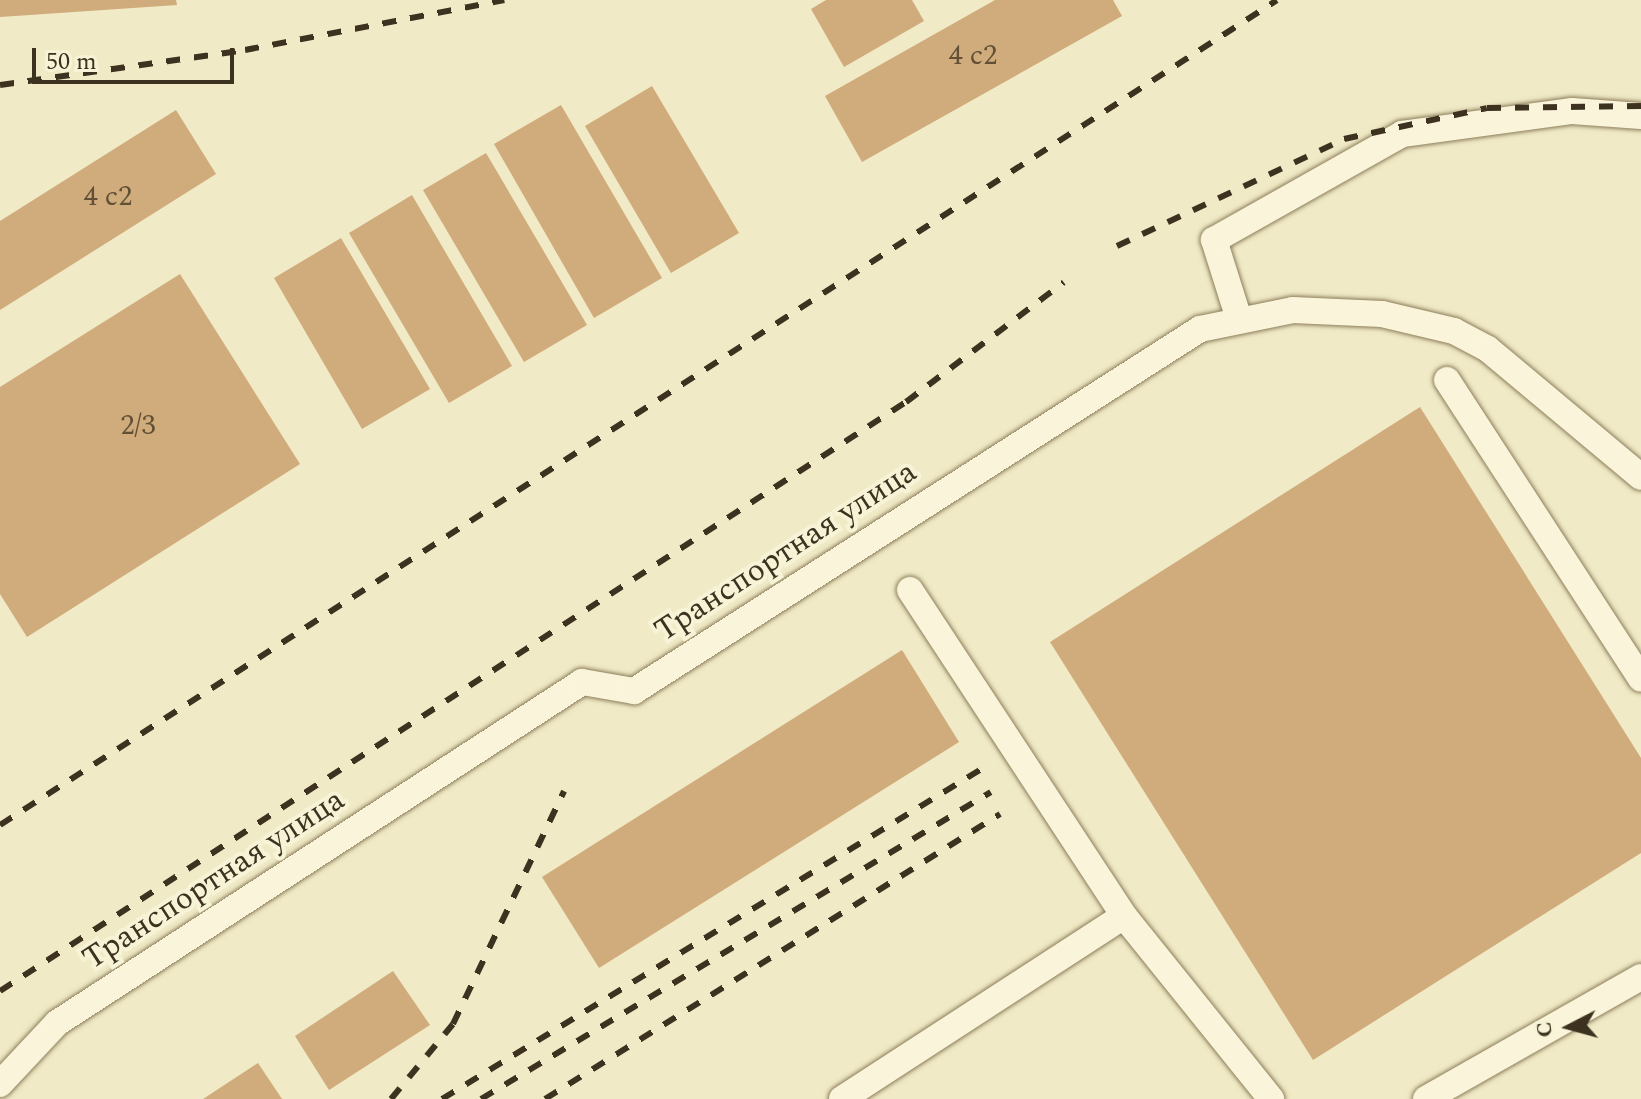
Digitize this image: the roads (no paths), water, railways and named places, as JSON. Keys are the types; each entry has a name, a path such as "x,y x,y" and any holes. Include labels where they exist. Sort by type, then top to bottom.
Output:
{"street":[{"path":"1238,316 1214,240 1402,134 1572,111 1641,116"},
{"name":"Транспортная улица","path":"0,1084 57,1023 582,682 634,691 1166,347 1238,316 1340,311 1454,331 1488,349 1641,477"},
{"path":"1447,380 1641,679"},
{"path":"910,590 1124,916 1271,1099"},
{"path":"842,1099 1124,916"},
{"path":"1426,1099 1641,977"}],"railway":[{"path":"0,85 245,50 504,0"},
{"path":"0,825 1277,0"},
{"path":"1117,246 1344,139 1487,108 1641,106"},
{"path":"0,991 906,402 1064,282"},
{"path":"442,1099 988,765"},
{"path":"391,1099 453,1024 564,791"},
{"path":"481,1099 991,792"},
{"path":"545,1099 1000,814"}]}
